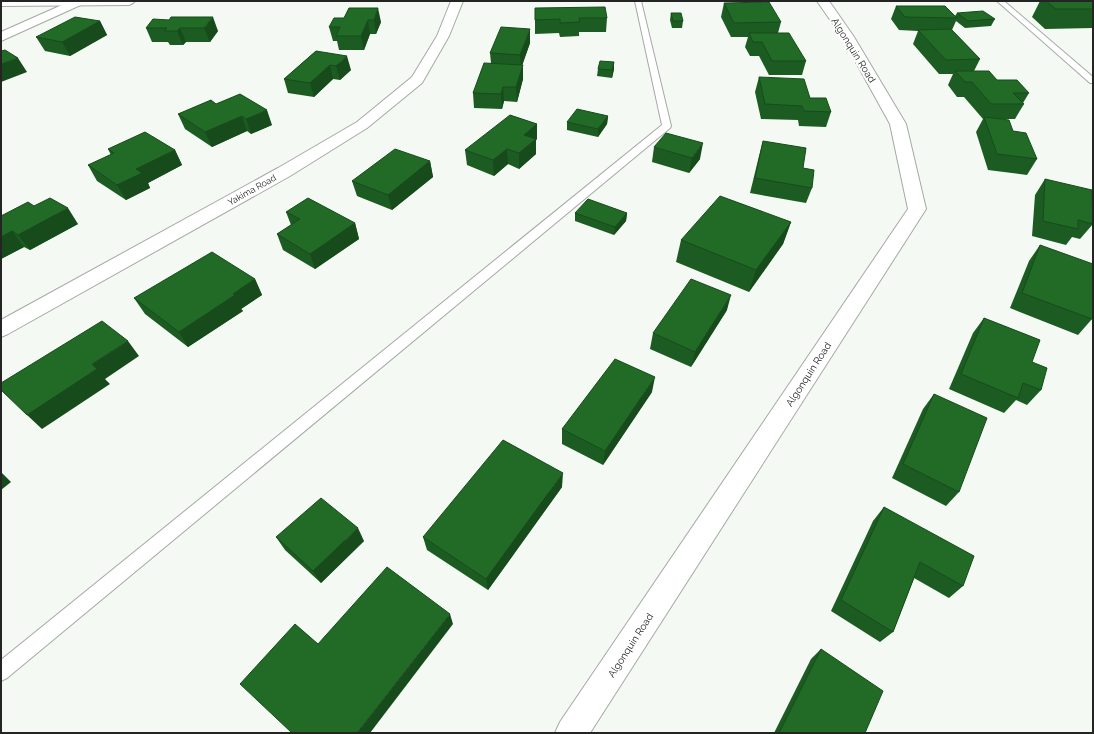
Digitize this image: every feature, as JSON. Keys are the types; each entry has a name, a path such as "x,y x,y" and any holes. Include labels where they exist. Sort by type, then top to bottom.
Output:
{"street":[{"path":"1,37 81,1"},
{"path":"1,2 129,1"},
{"name":"Yakima Road","path":"1,329 284,172 362,125 416,80 443,36 457,1"},
{"name":"Algonquin Road","path":"571,733 917,209 898,124 848,37 823,1"}],"lane":[{"path":"1,672 667,126 638,1"},
{"path":"1000,1 1093,81"}],"building":[{"path":"1046,1 1093,1 1093,9 1056,9"},
{"path":"769,2 781,22 734,23 724,3"},
{"path":"896,6 945,6 957,18 905,17"},
{"path":"605,7 607,18 579,18 580,22 560,23 560,19 535,20 535,8"},
{"path":"349,8 378,8 374,20 368,20 361,36 336,36 340,27 329,27 334,18 344,18"},
{"path":"983,11 995,19 968,21 957,13"},
{"path":"671,13 681,13 683,21 673,21"},
{"path":"75,17 100,21 62,42 36,37"},
{"path":"171,17 213,17 204,28 180,28 177,31 164,31 167,28 146,28 153,19 169,20"},
{"path":"501,27 530,29 520,55 490,53"},
{"path":"951,29 980,59 946,60 918,30"},
{"path":"749,33 789,33 806,61 772,61 762,42 753,42"},
{"path":"5,50 18,58 1,64 1,51"},
{"path":"316,51 347,56 336,66 330,65 310,83 284,79"},
{"path":"600,61 614,62 612,70 598,69"},
{"path":"484,63 523,65 516,87 503,87 501,94 473,93"},
{"path":"955,71 989,71 997,80 1017,80 1029,93 1013,93 1024,104 991,104 972,82 965,82"},
{"path":"759,77 804,79 810,98 826,98 831,112 804,111 802,106 765,104"},
{"path":"240,94 267,110 246,119 242,116 205,132 178,114 211,100 216,104"},
{"path":"577,109 608,116 598,129 567,122"},
{"path":"510,115 537,124 524,135 536,139 519,153 507,149 493,160 465,150"},
{"path":"984,117 1009,120 1013,131 1026,133 1037,159 997,154"},
{"path":"145,132 175,150 136,169 142,173 117,185 88,165 114,153 108,149"},
{"path":"666,133 703,143 692,158 654,147"},
{"path":"763,141 806,148 803,168 814,170 812,188 755,178"},
{"path":"395,149 430,161 388,195 352,181"},
{"path":"1045,179 1092,190 1093,224 1078,220 1078,229 1043,221"},
{"path":"720,196 791,222 756,270 681,240"},
{"path":"50,198 68,208 18,235 12,231 1,237 1,216 28,202 34,206"},
{"path":"308,198 355,223 310,254 277,234 300,219 286,212"},
{"path":"588,199 627,213 615,227 575,213"},
{"path":"1040,245 1093,264 1092,319 1022,293"},
{"path":"212,252 255,279 233,294 235,295 179,332 134,298"},
{"path":"691,279 731,295 695,352 653,333"},
{"path":"984,318 1040,340 1032,362 1047,368 1041,390 1023,383 1018,398 961,374"},
{"path":"102,321 128,341 92,364 97,369 27,415 1,390 1,383"},
{"path":"615,359 655,377 605,451 562,429"},
{"path":"934,394 987,418 959,492 903,464"},
{"path":"503,440 563,473 486,579 423,537"},
{"path":"321,498 358,528 313,571 276,537"},
{"path":"884,507 974,556 963,586 920,562 893,632 841,600"},
{"path":"387,567 450,614 357,733 292,733 240,684 295,624 318,644"},
{"path":"821,649 883,691 865,733 779,733"}]}
